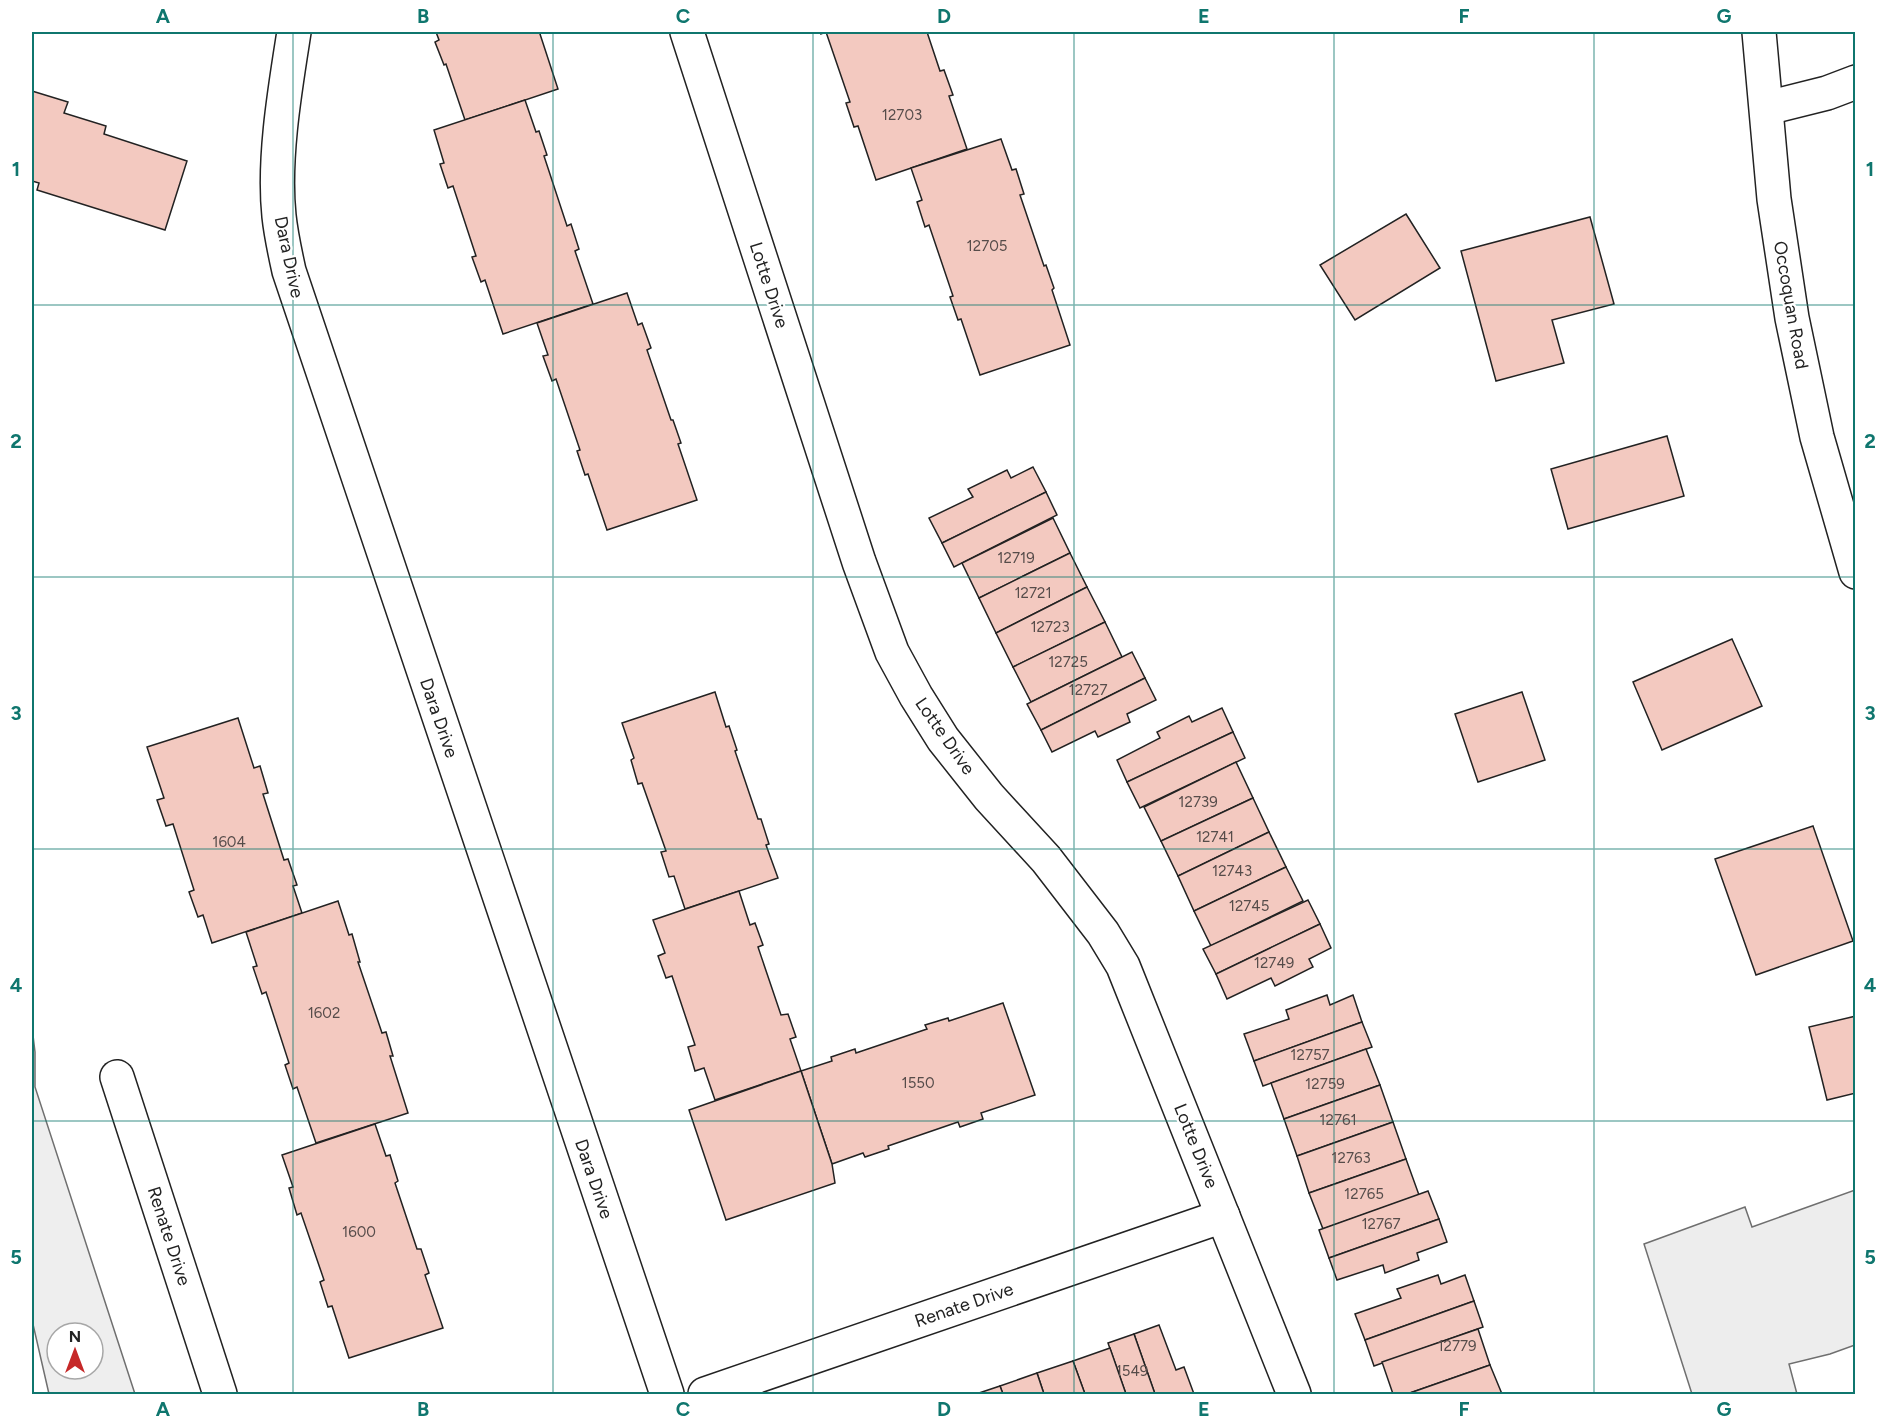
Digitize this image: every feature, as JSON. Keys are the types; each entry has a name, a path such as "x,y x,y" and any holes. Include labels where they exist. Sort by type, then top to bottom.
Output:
{"street":[{"name":"Dara Drive","path":"294,32 278,171 279,216 289,271 667,1395"},
{"name":"Lotte Drive","path":"687,32 859,562 892,652 943,739 989,797 1046,859 1103,933 1123,966 1294,1395"},
{"name":"Occoquan Road","path":"1759,32 1774,199 1792,318 1817,437 1856,572"},
{"path":"1767,108 1827,93 1856,82"},
{"name":"Renate Drive","path":"117,1077 220,1395"},
{"name":"Renate Drive","path":"705,1395 1223,1216"}],"shaded area":[{"path":"32,1027 35,1087 135,1394 49,1394 46,1381 105,1381 105,1321 45,1321 45,1377 32,1320"},
{"path":"1855,1190 1855,1345 1789,1364 1797,1394 1692,1394 1644,1244 1745,1207 1752,1227"}],"building":[{"path":"436,32 543,32 540,34 558,89 465,120 446,64 444,65 435,42 439,40"},
{"path":"826,32 927,32 940,71 944,70 953,95 949,96 967,149 876,180 858,126 854,127 846,103 850,102"},
{"path":"32,91 68,102 64,113 106,126 104,134 187,161 165,230 37,190 39,183 32,181"},
{"path":"525,100 547,155 544,156 567,226 571,224 579,249 575,251 593,304 503,334 485,280 481,282 472,257 476,256 453,186 448,188 440,164 444,163 434,130"},
{"path":"1001,139 1012,170 1016,169 1024,194 1020,195 1044,266 1046,265 1054,288 1052,290 1070,345 980,375 961,319 958,320 950,297 953,296 929,225 925,227 917,202 922,200 911,168"},
{"path":"1406,214 1440,268 1355,320 1320,265"},
{"path":"1590,217 1614,304 1552,320 1564,363 1496,381 1461,251"},
{"path":"627,293 638,325 642,323 651,348 647,350 681,443 678,444 697,500 607,530 588,474 585,475 577,451 580,450 556,379 552,381 543,356 548,355 537,323"},
{"path":"1667,436 1684,496 1568,529 1551,469"},
{"path":"1033,467 1046,492 942,543 929,518 973,497 968,489 1007,470 1011,478"},
{"path":"1046,492 1057,515 954,567 942,543"},
{"path":"1053,518 1070,553 979,598 962,563"},
{"path":"1070,553 1087,587 996,633 979,598"},
{"path":"1087,587 1105,622 1013,667 996,633"},
{"path":"1105,622 1122,657 1031,702 1013,667"},
{"path":"1732,639 1762,706 1662,750 1633,682"},
{"path":"1132,652 1145,678 1041,730 1027,704"},
{"path":"1145,678 1156,700 1127,714 1130,722 1098,737 1095,731 1052,752 1041,730"},
{"path":"715,692 726,727 729,726 758,819 761,819 769,844 766,845 778,878 685,909 674,876 669,877 661,852 666,851 642,783 638,784 631,760 634,758 622,723"},
{"path":"1522,692 1545,760 1478,782 1455,714"},
{"path":"1222,708 1233,732 1127,782 1117,760 1160,738 1157,732 1189,716 1192,722"},
{"path":"238,718 254,768 260,766 268,793 263,794 284,860 288,859 297,885 293,886 302,913 212,943 203,915 198,917 189,892 194,890 173,824 166,826 157,800 164,798 147,747"},
{"path":"1233,732 1245,758 1140,808 1127,782"},
{"path":"1236,762 1253,798 1161,841 1144,807"},
{"path":"1253,798 1269,832 1178,876 1161,841"},
{"path":"1813,826 1853,941 1756,975 1715,859"},
{"path":"1269,832 1286,867 1194,911 1178,876"},
{"path":"1286,867 1303,901 1211,946 1194,911"},
{"path":"739,891 750,925 755,923 763,945 758,947 781,1015 788,1014 796,1037 790,1039 801,1071 715,1100 704,1068 695,1071 688,1047 695,1045 672,976 666,978 658,956 665,953 653,920"},
{"path":"1308,900 1320,924 1216,974 1203,949"},
{"path":"338,901 349,935 352,934 360,962 358,962 382,1033 386,1032 393,1056 390,1056 408,1113 316,1143 297,1087 293,1089 285,1065 289,1063 266,992 262,994 253,967 257,966 246,932"},
{"path":"1320,924 1331,948 1309,959 1313,967 1275,986 1271,978 1227,999 1216,974"},
{"path":"1327,995 1330,1005 1353,995 1362,1022 1254,1061 1244,1034 1289,1019 1286,1010"},
{"path":"1003,1003 1035,1095 981,1113 983,1119 960,1127 958,1122 888,1146 889,1149 865,1157 863,1153 832,1164 801,1071 832,1061 831,1057 855,1049 856,1053 927,1029 925,1025 948,1018 949,1021"},
{"path":"1856,1016 1856,1093 1827,1100 1809,1027"},
{"path":"1362,1022 1372,1047 1263,1086 1254,1061"},
{"path":"1366,1049 1380,1085 1284,1119 1271,1083"},
{"path":"801,1071 832,1164 835,1183 726,1220 689,1110"},
{"path":"1380,1085 1393,1122 1297,1156 1284,1119"},
{"path":"1393,1122 1406,1159 1309,1193 1297,1156"},
{"path":"375,1124 386,1156 390,1155 398,1181 395,1183 417,1249 421,1249 429,1273 425,1275 443,1328 349,1358 332,1306 328,1307 320,1282 324,1280 301,1213 297,1215 289,1188 293,1187 282,1155"},
{"path":"1406,1159 1419,1195 1323,1229 1309,1193"},
{"path":"1428,1191 1439,1219 1329,1258 1319,1230"},
{"path":"1439,1219 1447,1242 1417,1253 1419,1260 1385,1273 1383,1265 1337,1280 1329,1258"},
{"path":"1438,1275 1441,1284 1465,1275 1474,1301 1365,1340 1355,1314 1401,1298 1397,1289"},
{"path":"1474,1301 1483,1327 1374,1366 1365,1340"},
{"path":"1159,1325 1176,1370 1184,1367 1194,1394 1155,1394 1134,1334"},
{"path":"1478,1329 1490,1365 1407,1394 1393,1394 1382,1362"},
{"path":"1134,1334 1155,1394 1126,1394 1108,1343"},
{"path":"1110,1348 1126,1394 1085,1394 1073,1361"},
{"path":"1073,1361 1085,1394 1044,1394 1037,1373"},
{"path":"1490,1365 1502,1394 1407,1394"},
{"path":"1037,1373 1044,1394 1003,1394 1000,1386"},
{"path":"1000,1386 1003,1394 976,1394"}]}
